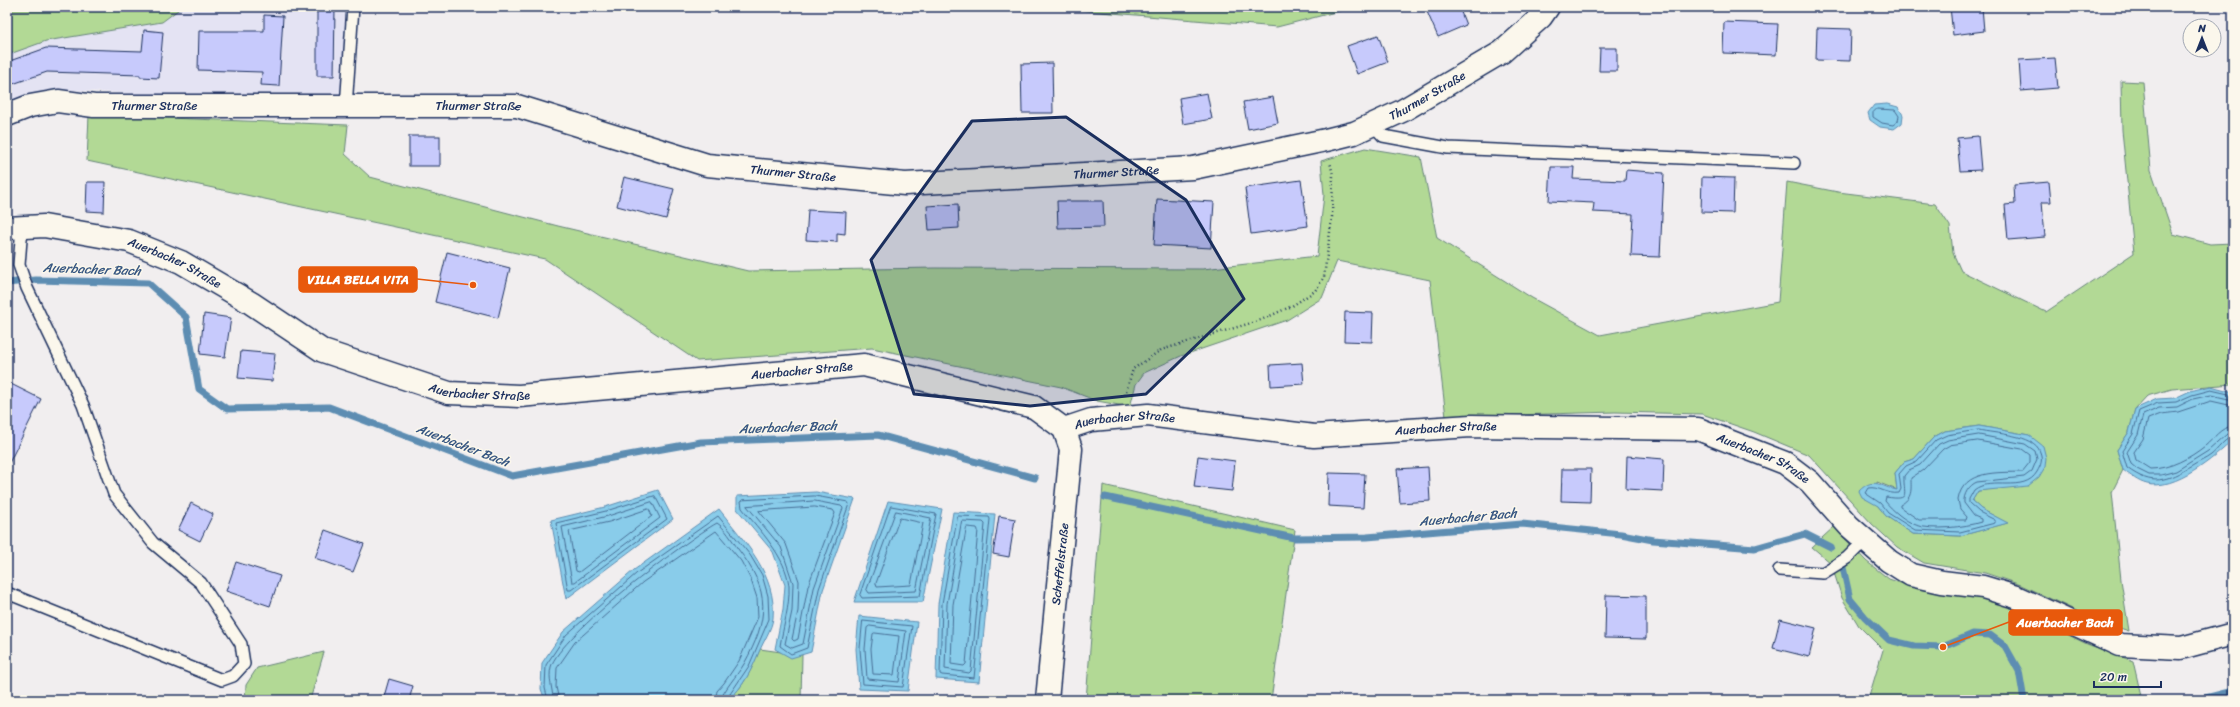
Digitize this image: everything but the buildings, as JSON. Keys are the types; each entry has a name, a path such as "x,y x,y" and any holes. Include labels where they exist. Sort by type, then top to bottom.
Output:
{"street":[{"name":"Thurmer Straße","path":"7,115 30,106 58,101 94,106 517,106 707,165 905,184 1193,168 1354,133 1402,111 1502,52 1540,17 1548,7"},
{"name":"Auerbacher Straße","path":"14,227 44,226 128,241 181,262 251,303 323,351 449,393 519,396 864,365 1034,406 1064,429 1090,420 1118,416 1148,415 1180,417 1314,436 1471,426 1698,429 1785,463 1810,482 1849,526 1889,561 1912,575 1942,582 1983,586 2016,597 2120,645 2181,648 2233,634"},
{"name":"Scheffelstraße","path":"1047,700 1071,449 1064,429"}],"lane":[{"path":"346,107 353,7"},
{"path":"1372,124 1383,136 1448,148 1794,163"},
{"path":"7,593 222,680 233,676 244,664 241,644 201,583 154,543 114,494 83,405 27,288 19,265 14,227"},
{"path":"1779,570 1823,573 1847,558 1865,540"}],"path":[{"path":"1118,416 1133,369 1161,350 1261,320 1292,306 1315,291 1324,277 1332,217 1332,175 1326,140"}],"highlighted area":[{"path":"1066,117 1186,200 1244,299 1146,394 1030,406 914,394 871,260 972,121"}],"shaded area":[{"path":"182,7 346,7 343,99 234,94 171,96 68,90 42,93 7,106 7,55 46,41 162,22"}],"green space":[{"path":"7,7 182,7 162,22 46,41 7,55"},
{"path":"1041,7 1355,7 1277,27"},
{"path":"2121,81 2143,82 2151,170 2173,234 2210,244 2233,243 2233,384 2172,389 2147,396 2135,409 2129,432 2117,450 2123,470 2112,492 2121,580 2129,631 2098,621 2021,585 1985,573 1924,563 1897,547 1872,524 1809,455 1754,432 1702,414 1615,412 1446,417 1430,280 1337,261 1322,298 1287,320 1181,356 1144,373 1136,384 1130,407 1097,401 1061,387 872,348 697,361 545,259 87,161 89,115 348,125 345,154 370,177 558,226 748,271 935,268 1203,269 1317,256 1324,195 1321,161 1365,148 1421,157 1437,238 1532,298 1600,335 1778,302 1787,182 1838,192 1935,204 1950,226 1953,253 1961,271 2046,312 2134,253 2122,130","holes":["1979,426 2029,435 1999,488 1978,491 1972,501 1981,509 2007,523 1960,536 1913,534 1886,516 1878,506 1877,482 1897,490 1895,473 1904,462 1914,459 1934,437 1945,431"]},
{"path":"1103,485 1295,530 1271,700 1086,700"},
{"path":"1834,527 1866,561 1889,579 1918,589 1998,601 2087,644 2133,661 2142,700 1868,700 1883,650 1859,626 1842,598 1831,563 1812,547"},
{"path":"760,649 802,655 801,700 728,700 743,683 751,670"},
{"path":"324,652 310,700 245,700 246,685 257,668"},
{"path":"2233,695 2233,700 2207,700"}],"water":[{"path":"1887,104 1898,107 1903,115 1902,123 1894,129 1880,127 1870,120 1868,113 1874,105"},
{"path":"2211,386 2233,392 2233,440 2205,464 2182,478 2170,483 2158,485 2147,484 2137,480 2123,470 2117,450 2129,432 2135,409 2157,399 2175,398 2190,391"},
{"path":"1979,426 2029,435 2043,446 2046,458 2045,467 2039,477 2028,486 1978,491 1972,501 1981,509 2008,523 1960,536 1913,534 1886,516 1878,506 1862,497 1859,491 1873,483 1897,490 1895,473 1904,462 1914,459 1934,437 1945,431"},
{"path":"658,490 673,519 566,599 551,520 605,507"},
{"path":"816,492 855,499 823,590 811,652 791,658 775,649 783,609 785,585 773,552 737,509 737,496"},
{"path":"888,501 942,509 923,602 854,602"},
{"path":"719,509 739,533 757,559 770,587 773,602 773,618 769,631 750,671 738,690 728,700 545,700 541,689 542,663 563,632 634,570"},
{"path":"953,512 995,514 979,682 936,679 938,604"},
{"path":"859,616 917,622 908,691 859,689 856,649"}],"waterway":[{"name":"Auerbacher Bach","path":"7,283 36,280 148,283 186,317 199,389 227,409 329,407 512,476 701,442 878,435 1035,478"},
{"name":"Auerbacher Bach","path":"1105,497 1294,538 1367,537 1522,524 1621,534 1653,540 1755,548 1805,534 1831,547"},
{"name":"Auerbacher Bach","path":"1842,563 1850,599 1865,617 1889,640 1914,646 1943,647 1973,634 1990,635 2005,646 2019,671 2024,700"},
{"name":"Auerbacher Bach","path":"2198,700 2233,691"}],"place":[{"name":"VILLA BELLA VITA","path":"473,285"},
{"name":"Auerbacher Bach","path":"1943,647"}]}
